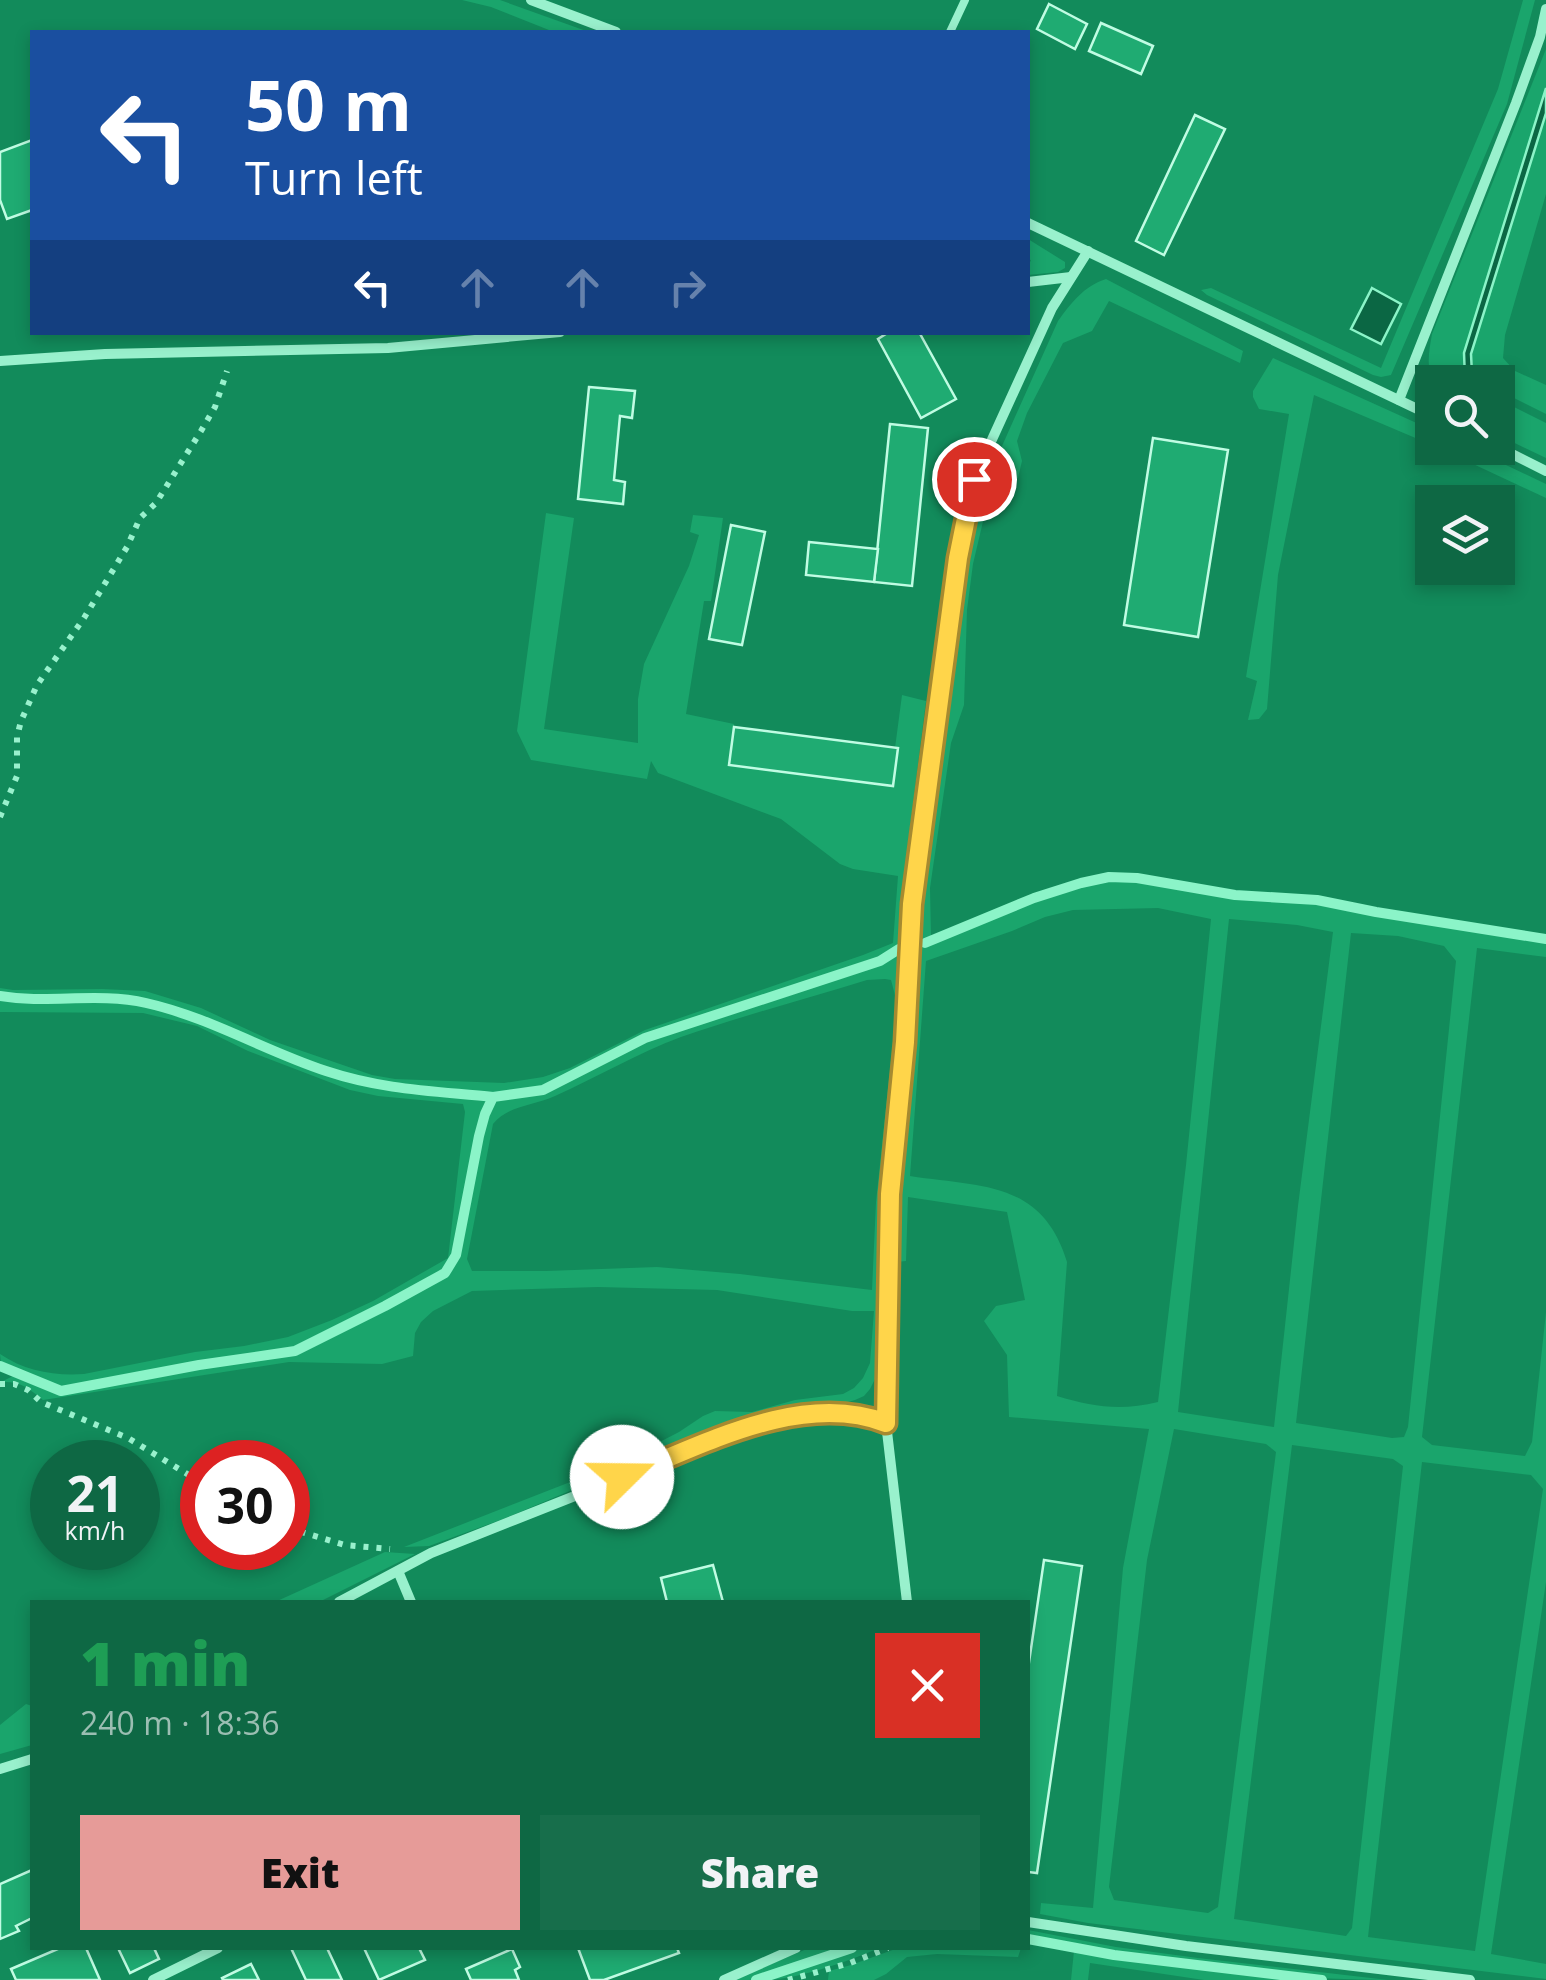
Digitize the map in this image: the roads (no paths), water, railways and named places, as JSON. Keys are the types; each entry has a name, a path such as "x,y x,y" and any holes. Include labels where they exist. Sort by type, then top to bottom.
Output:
{"street":[{"path":"531,0 611,30"},
{"path":"1399,400 1516,103 1546,9"},
{"path":"1030,224 1415,408"},
{"path":"907,1600 886,1423 890,1194 905,1042 912,904 958,558 974,479 1052,308 1088,250"},
{"path":"1030,282 1071,278"},
{"path":"0,361 106,354 388,348 528,335"},
{"path":"1515,456 1546,471"},
{"path":"344,1600 431,1553 749,1427 800,1414 838,1412 886,1423"},
{"path":"398,1571 410,1600"},
{"path":"0,1769 30,1760"},
{"path":"1030,1922 1186,1946 1470,1980"},
{"path":"153,1980 214,1950"},
{"path":"724,1980 792,1950"}],"lane":[{"path":"951,30 965,0"}],"waterway":[{"path":"925,943 1034,898 1109,877 1235,895 1317,900 1546,939"},
{"path":"0,1366 61,1391 295,1351 445,1273 456,1255 479,1136 493,1097 543,1090 645,1038 880,961 899,949"},
{"path":"0,996 110,998 146,1003 347,1077 409,1089 493,1097"},
{"path":"1030,1939 1114,1955 1322,1980"},
{"path":"756,1980 846,1950"}]}
